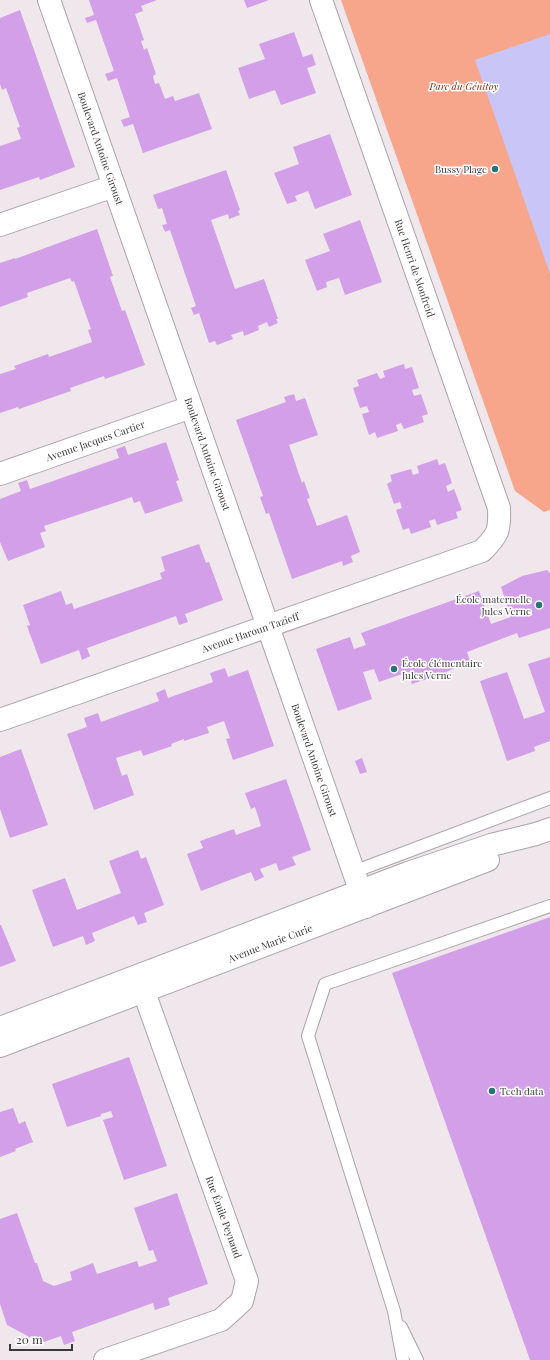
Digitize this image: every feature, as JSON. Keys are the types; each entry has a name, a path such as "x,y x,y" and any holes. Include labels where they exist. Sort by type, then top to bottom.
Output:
{"street":[{"name":"Boulevard Antoine Giroust","path":"49,0 360,890"},
{"name":"Rue Henri de Monfreid","path":"321,0 499,508 499,523 496,537"},
{"path":"0,225 114,186"},
{"name":"Avenue Jacques Cartier","path":"0,474 191,408"},
{"name":"Avenue Haroun Tazieff","path":"0,720 482,551 496,537"},
{"name":"Avenue Marie Curie","path":"0,1028 360,890 491,845 543,831"},
{"name":"Avenue Marie Curie","path":"0,1046 144,992 360,890"},
{"name":"Rue Émile Peynaud","path":"105,1360 221,1320 242,1301 247,1281 144,992"}],"lane":[{"path":"360,890 550,798"},
{"path":"403,1360 394,1311 308,1036 325,984 550,906"},
{"path":"394,1311 417,1360"}],"green space":[{"name":"Parc du Génitoy","path":"341,0 550,0 550,510 544,512 515,491"}],"shaded area":[{"path":"550,34 550,274 475,60"}],"building":[{"path":"89,0 157,0 141,6 143,11 135,14 144,40 141,41 144,50 147,48 156,74 153,76 155,84 159,83 165,99 173,96 175,101 199,93 212,129 143,153 133,124 124,127 121,120 130,117 117,78 108,81 105,74 114,71 96,20 87,23 85,18 94,15"},
{"path":"244,0 269,0 247,8"},
{"path":"20,10 75,167 40,180 39,177 0,190 0,146 21,139 17,128 20,127 6,88 2,90 0,84 0,18"},
{"path":"294,32 303,57 312,54 316,65 307,68 316,93 281,105 275,90 249,99 238,68 265,59 259,44"},
{"path":"330,134 352,195 315,209 308,191 295,196 297,201 287,204 274,173 299,164 293,147"},
{"path":"226,170 240,210 238,211 240,215 229,219 228,214 211,220 235,289 264,279 278,319 276,319 278,323 269,327 267,322 258,326 259,330 244,336 243,331 231,335 233,339 217,345 215,341 209,343 199,313 194,315 191,308 196,306 170,230 165,232 162,225 167,224 162,208 158,209 153,195"},
{"path":"360,220 382,282 345,295 339,278 326,282 327,287 317,291 305,260 330,251 323,234"},
{"path":"97,229 113,276 110,277 122,311 125,310 145,365 105,379 104,376 70,388 71,391 19,409 18,407 0,413 0,374 16,369 14,366 48,354 49,357 92,342 88,330 91,329 74,281 72,282 70,278 27,293 28,297 0,307 0,263"},
{"path":"404,364 405,369 412,367 419,388 412,390 414,396 421,394 428,414 422,416 424,422 404,429 401,423 396,425 398,431 377,438 375,432 369,435 362,414 369,412 367,406 360,408 353,388 359,386 357,380 377,373 380,379 385,377 383,371"},
{"path":"294,394 296,401 305,398 318,435 289,445 302,483 304,481 310,498 307,499 317,526 347,515 360,552 351,556 353,562 343,566 342,561 292,579 269,513 266,514 260,497 263,496 236,420 286,402 284,397"},
{"path":"166,442 179,480 176,481 183,501 145,514 140,501 134,503 132,497 44,526 46,531 40,533 45,547 8,561 0,542 0,499 21,491 18,483 27,480 30,489 119,458 116,449 125,446 128,455"},
{"path":"437,459 439,465 445,463 452,483 446,486 448,492 454,489 462,510 456,512 458,518 437,525 435,519 429,521 431,527 411,534 409,528 403,530 396,510 402,508 400,502 394,504 387,484 392,481 390,475 411,469 413,475 419,473 417,466"},
{"path":"199,544 206,563 209,562 223,600 185,614 188,622 179,625 176,616 87,648 90,656 82,660 79,650 41,664 27,626 30,625 23,605 61,591 66,605 72,603 74,609 162,579 160,573 165,571 161,557"},
{"path":"547,570 550,573 550,628 519,638 517,633 467,652 470,661 442,674 412,684 408,672 379,682 374,669 363,672 372,699 338,711 316,649 350,637 354,649 366,645 361,633 479,591 491,624 511,617 501,587 522,576"},
{"path":"550,657 550,741 534,747 535,751 507,761 480,681 507,672 524,719 545,712 528,664"},
{"path":"225,668 228,677 248,670 274,746 233,760 226,739 230,738 224,721 207,727 209,733 184,741 184,739 171,744 172,746 143,756 141,750 116,758 122,776 127,774 134,795 94,810 67,734 87,727 84,718 98,713 101,722 159,701 156,693 165,689 168,698 213,682 210,673"},
{"path":"21,749 48,825 10,838 0,809 0,757"},
{"path":"362,758 367,772 360,774 355,761"},
{"path":"286,779 311,850 292,857 296,865 279,871 276,863 260,869 264,877 255,881 251,872 201,891 187,854 203,848 200,841 234,829 236,835 261,826 255,807 251,809 245,793"},
{"path":"138,850 141,859 146,857 164,905 144,913 147,922 138,925 134,916 92,933 95,941 86,945 83,936 53,947 32,890 65,878 77,910 121,893 109,861"},
{"name":"Tech data","path":"550,917 550,1360 530,1360 392,973"},
{"path":"0,925 16,961 0,967"},
{"path":"129,1057 167,1166 124,1180 103,1120 113,1117 111,1111 101,1114 101,1116 67,1127 52,1084"},
{"path":"13,1108 19,1124 25,1121 33,1142 0,1157 0,1112"},
{"path":"177,1193 208,1284 168,1298 170,1305 155,1310 153,1303 72,1332 75,1341 64,1345 61,1336 44,1342 43,1340 39,1342 7,1325 0,1304 0,1219 17,1213 43,1281 54,1286 72,1280 70,1272 93,1263 97,1274 137,1261 139,1267 157,1261 153,1250 149,1251 134,1208"}],"place":[{"name":"Bussy Plage","path":"495,169"},
{"name":"École maternelle Jules Verne","path":"539,605"},
{"name":"École élémentaire Jules Verne","path":"394,669"},
{"name":"Tech data","path":"492,1091"}]}
